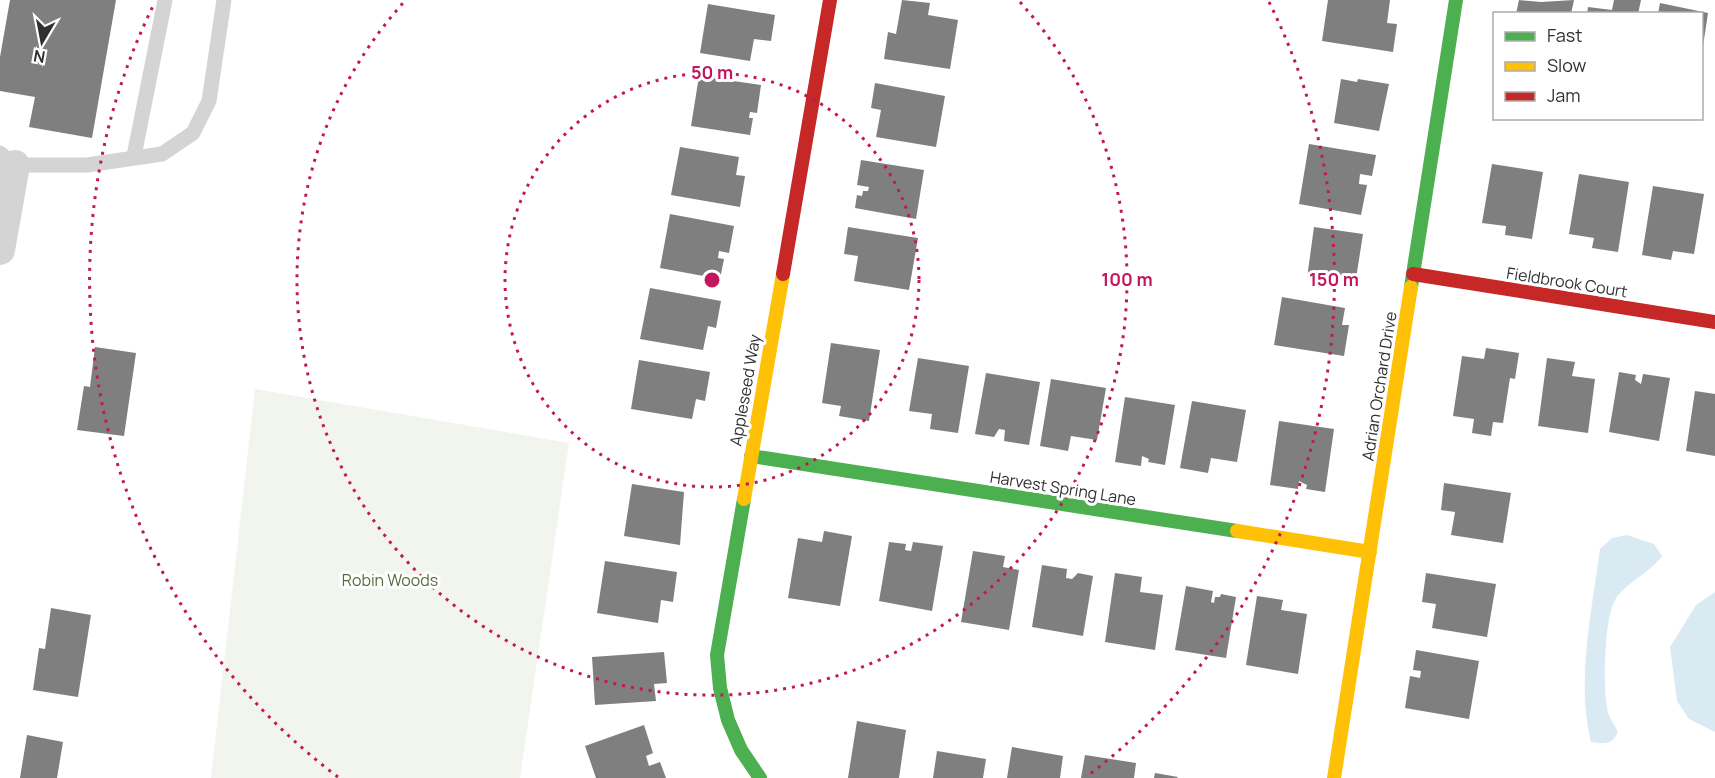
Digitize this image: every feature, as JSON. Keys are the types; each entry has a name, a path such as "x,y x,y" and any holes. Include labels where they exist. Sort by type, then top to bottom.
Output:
{"street":[{"name":"Appleseed Way","path":"760,778 736,742 726,717 718,685 717,655 830,0"},
{"name":"Adrian Orchard Drive","path":"1334,778 1456,0"},
{"path":"0,250 8,159"},
{"name":"Fieldbrook Court","path":"1413,274 1715,322"},
{"name":"Harvest Spring Lane","path":"751,456 1370,552"}],"lane":[{"path":"134,156 165,0"},
{"path":"8,159 87,165 134,156 162,154 193,133 209,101 224,0"}],"green space":[{"name":"Robin Woods","path":"255,389 569,443 520,778 211,778"}],"shaded area":[{"path":"1627,535 1654,544 1662,556 1620,594 1611,610 1606,639 1605,691 1609,715 1618,732 1608,743 1591,742 1585,694 1585,670 1600,549 1612,538"},
{"path":"1715,592 1715,732 1689,719 1677,701 1670,647 1696,605"}],"building":[{"path":"10,0 116,0 92,138 29,127 35,97 0,91 0,57"},
{"path":"902,0 930,3 928,15 958,20 950,69 884,59 888,32 896,34"},
{"path":"1328,0 1390,0 1387,23 1397,24 1393,52 1322,41"},
{"path":"1519,0 1541,2 1574,0 1571,12 1516,12"},
{"path":"1614,0 1641,0 1638,12 1587,12 1588,7 1612,10"},
{"path":"1660,3 1708,13 1703,46 1703,12 1658,12"},
{"path":"708,4 775,15 771,41 754,39 750,61 700,53"},
{"path":"699,76 761,85 757,113 750,112 749,118 753,118 750,135 691,126"},
{"path":"1341,79 1389,84 1379,131 1334,123"},
{"path":"875,83 945,96 936,147 876,137 881,110 871,108"},
{"path":"1309,144 1376,155 1372,176 1360,174 1359,184 1367,185 1361,215 1299,204"},
{"path":"680,147 739,157 736,175 745,176 740,207 671,195"},
{"path":"861,160 924,170 916,219 855,208 857,195 862,196 863,191 868,191 869,187 857,185"},
{"path":"1492,164 1543,172 1532,239 1505,235 1506,226 1482,223"},
{"path":"1579,174 1629,182 1618,252 1592,248 1594,238 1569,234"},
{"path":"1653,186 1704,194 1694,254 1673,251 1671,260 1642,255"},
{"path":"670,214 734,226 729,253 719,251 718,258 724,259 720,279 660,268"},
{"path":"848,227 918,238 909,290 854,281 858,256 844,254"},
{"path":"1314,227 1363,234 1355,285 1307,278"},
{"path":"650,288 721,301 716,328 708,326 703,350 640,339"},
{"path":"1282,297 1345,308 1342,325 1349,325 1344,356 1274,345"},
{"path":"831,343 880,350 869,421 839,416 841,406 822,403"},
{"path":"95,347 136,353 124,436 77,430 84,386 90,387"},
{"path":"1486,348 1519,353 1515,379 1510,378 1503,423 1493,422 1491,436 1472,433 1474,419 1453,416 1462,356 1484,359"},
{"path":"918,358 969,366 958,433 930,429 932,414 909,411"},
{"path":"1547,358 1575,362 1572,376 1595,379 1588,433 1538,426"},
{"path":"639,360 710,372 705,401 696,399 692,419 631,409"},
{"path":"1619,372 1636,375 1635,380 1641,384 1643,374 1670,378 1659,441 1609,432"},
{"path":"986,373 1040,382 1029,445 1004,441 1005,430 999,429 994,437 975,434"},
{"path":"1051,379 1106,388 1097,440 1071,436 1068,451 1040,446"},
{"path":"1695,391 1715,394 1715,456 1686,451"},
{"path":"1125,397 1175,405 1165,465 1148,462 1149,459 1142,456 1141,466 1115,462"},
{"path":"1192,401 1246,410 1237,462 1211,458 1208,473 1180,468"},
{"path":"1279,421 1334,429 1325,492 1306,489 1307,485 1299,481 1298,489 1270,485"},
{"path":"1444,483 1511,493 1503,543 1451,535 1455,512 1441,510"},
{"path":"632,484 684,492 680,545 624,536"},
{"path":"824,531 852,536 840,606 788,598 798,538 822,542"},
{"path":"889,542 906,544 905,550 911,551 913,542 943,546 932,611 879,601"},
{"path":"973,551 1005,556 1003,567 1019,570 1009,630 961,622"},
{"path":"605,561 677,572 673,602 661,600 658,623 597,613"},
{"path":"1042,565 1067,569 1066,578 1072,579 1078,573 1093,576 1083,636 1032,627"},
{"path":"1115,573 1142,577 1140,592 1163,595 1155,650 1105,642"},
{"path":"1426,573 1496,584 1487,637 1432,628 1436,604 1422,602"},
{"path":"1186,586 1213,591 1211,602 1214,603 1215,597 1220,597 1221,594 1236,597 1226,658 1175,650"},
{"path":"1257,596 1283,600 1281,610 1307,614 1298,674 1246,665"},
{"path":"51,608 91,615 78,697 33,690 39,648 45,649"},
{"path":"1416,650 1479,661 1469,719 1405,708 1410,676 1420,678 1421,671 1413,670"},
{"path":"664,652 667,683 654,684 656,701 595,705 592,657"},
{"path":"857,721 906,730 899,778 848,778"},
{"path":"644,725 653,753 646,756 649,766 660,762 666,778 596,778 585,746"},
{"path":"27,735 63,742 57,778 20,778"},
{"path":"1012,747 1063,756 1060,778 1007,778"},
{"path":"937,751 986,759 983,778 933,778"},
{"path":"1085,755 1136,763 1134,778 1081,778"},
{"path":"1155,773 1178,777 1154,778"}],"traffic: fast":[{"path":"1411,287 1456,0"},
{"path":"751,456 1237,531"},
{"path":"744,499 717,655 720,688 728,720 741,750 760,778"}],"traffic: slow":[{"path":"744,499 783,274"},
{"path":"1334,778 1411,287"},
{"path":"1237,531 1370,552"}],"traffic: jam":[{"path":"783,274 830,0"},
{"path":"1413,274 1715,322"}]}
